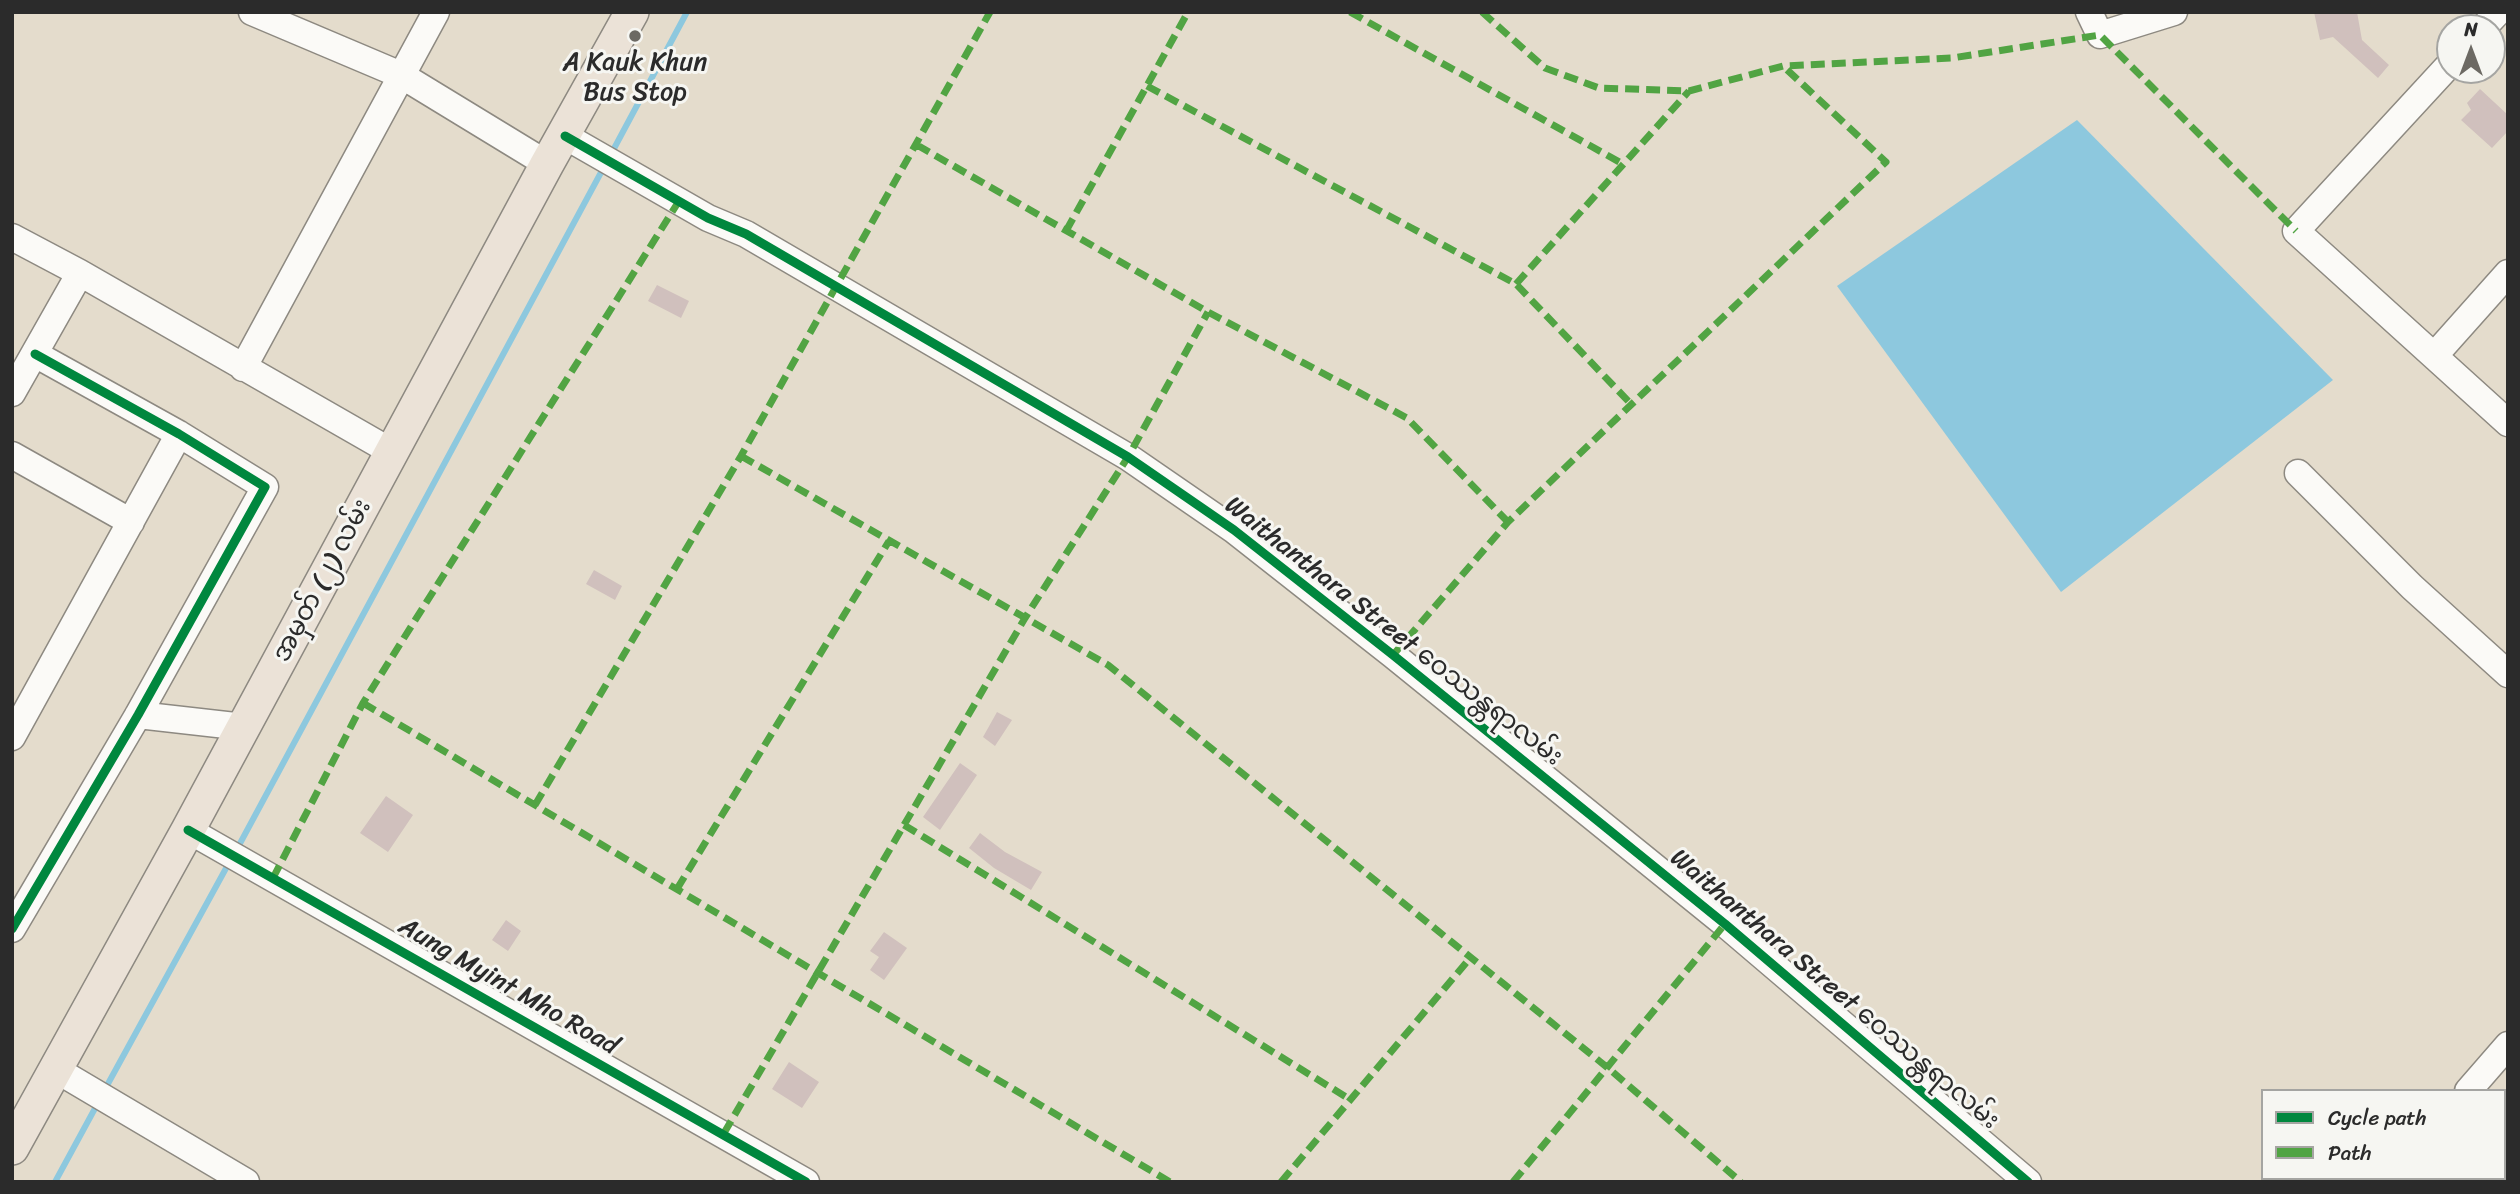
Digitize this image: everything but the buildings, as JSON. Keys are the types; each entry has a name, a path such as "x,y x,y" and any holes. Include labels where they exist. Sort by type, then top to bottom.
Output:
{"main road":[{"name":"အမှတ် (၂) လမ်း","path":"12,1148 188,830 547,164 632,12"}],"street":[{"path":"243,368 436,12"},
{"path":"2089,12 2100,35 2175,12"},
{"path":"260,14 401,75 547,164"},
{"path":"2436,79 2296,231 2508,423"},
{"name":"Waithanthara Street ဝေဿန္တရာလမ်း","path":"565,136 708,218 746,234 1128,457 1234,530 1725,924 2028,1182"},
{"path":"12,237 80,273 393,453"},
{"path":"12,393 80,273"},
{"path":"2434,356 2508,273"},
{"path":"12,929 138,715 265,486 179,434 35,354"},
{"path":"12,737 179,434"},
{"path":"12,455 131,522"},
{"path":"2298,473 2412,587 2508,674"},
{"path":"138,715 244,727"},
{"name":"Aung Myint Mho Road","path":"188,830 806,1182"},
{"path":"2470,1089 2508,1045"},
{"path":"55,1069 246,1182"}],"water":[{"path":"2077,120 2333,380 2061,592 1837,286"}],"waterway":[{"path":"610,156 687,12"},
{"path":"237,849 605,165"},
{"path":"104,1091 230,861"},
{"path":"55,1182 99,1101"}],"marked path":[{"path":"535,805 741,456 990,12"},
{"path":"1066,231 1188,12"},
{"path":"1350,12 1623,164"},
{"path":"1482,12 1545,68 1599,88 1689,91 1783,66 1952,58 2100,35 2296,231"},
{"path":"1393,655 1508,522 1886,162 1783,66"},
{"path":"1147,86 1516,284 1631,404"},
{"path":"1516,284 1689,91"},
{"path":"917,145 1208,312 1407,418 1508,522"},
{"path":"273,878 363,703 679,201"},
{"path":"724,1133 1025,618 1128,457 1208,312"},
{"path":"741,456 1108,665 1608,1068 1741,1182"},
{"path":"677,889 889,541"},
{"path":"363,703 1170,1182"},
{"path":"904,825 1351,1100"},
{"path":"1513,1182 1725,924"},
{"path":"1281,1182 1471,957"}],"cycle path":[{"path":"565,136 708,218 746,234 1128,457 1234,530 1725,924 2028,1182"},
{"path":"12,929 138,715 265,487 179,434 35,354"},
{"path":"188,830 806,1182"}],"place":[{"name":"A Kauk Khun Bus Stop","path":"635,36"}]}
